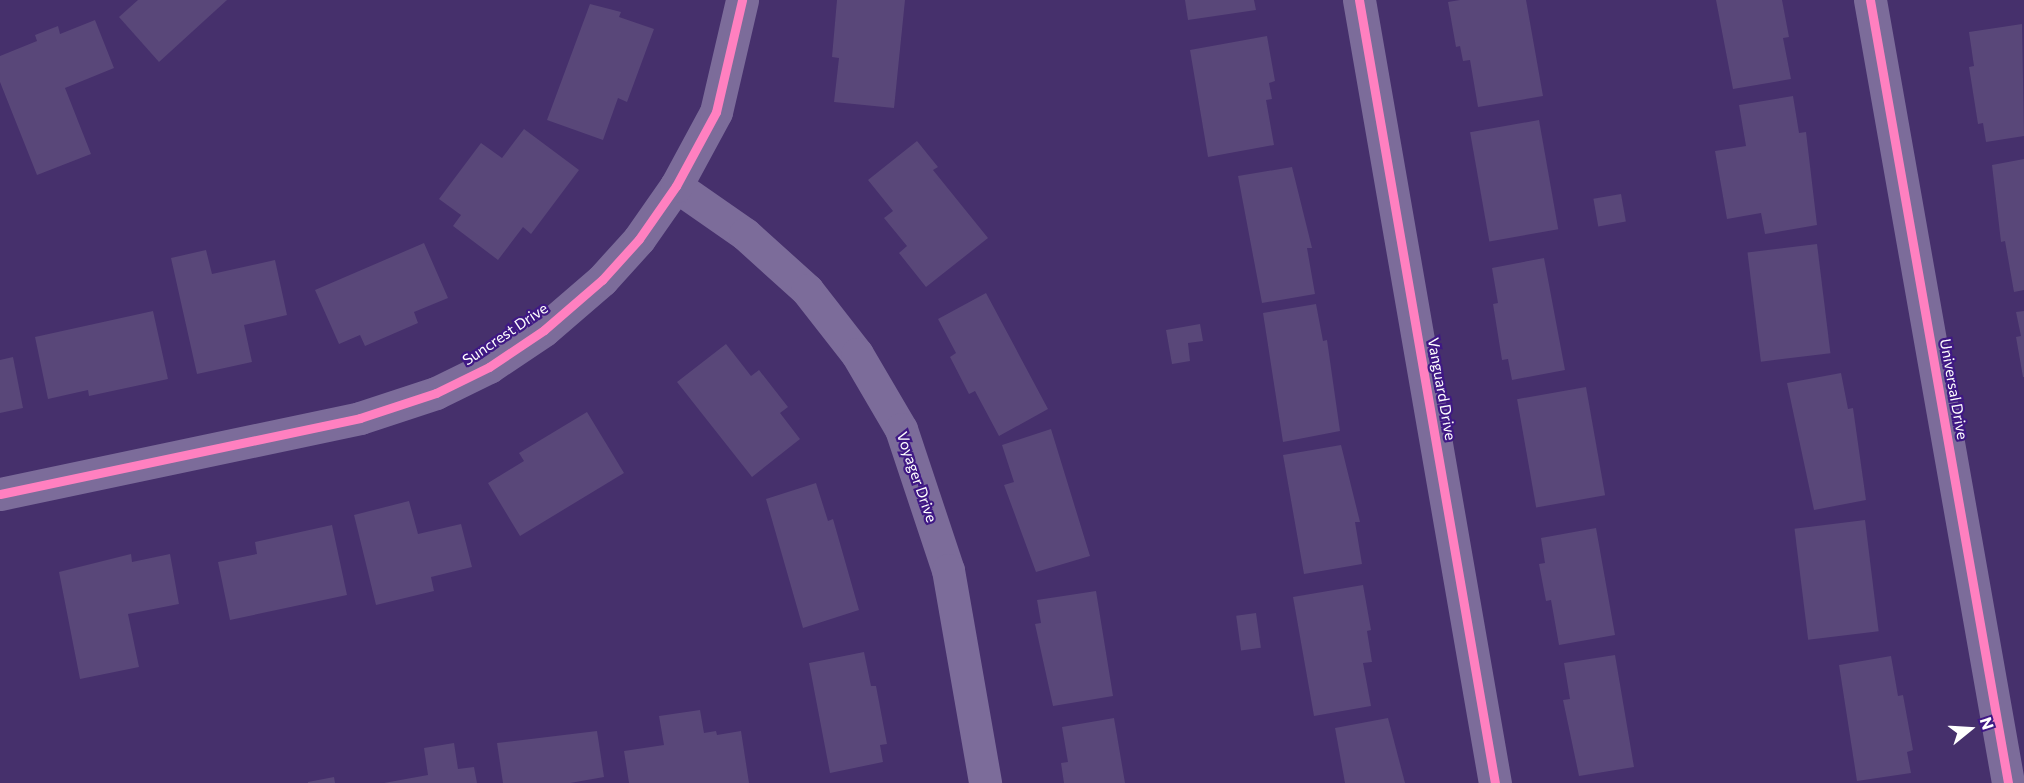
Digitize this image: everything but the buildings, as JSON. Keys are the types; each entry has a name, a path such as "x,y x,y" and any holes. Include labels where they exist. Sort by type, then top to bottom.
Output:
{"street":[{"name":"Suncrest Drive","path":"0,494 360,418 436,393 489,366 526,342 593,287 639,239 676,186 716,112 742,0"},
{"name":"Vanguard Drive","path":"1359,0 1495,783"},
{"name":"Universal Drive","path":"1870,0 2008,783"},
{"name":"Voyager Drive","path":"676,186 745,234 807,290 857,354 901,429 948,570 985,783"}],"cycle path":[{"path":"0,494 360,418 436,393 489,367 544,330 602,280 639,239 676,186 716,112 742,0"},
{"path":"1359,0 1495,783"},
{"path":"1870,0 2008,783"}]}
